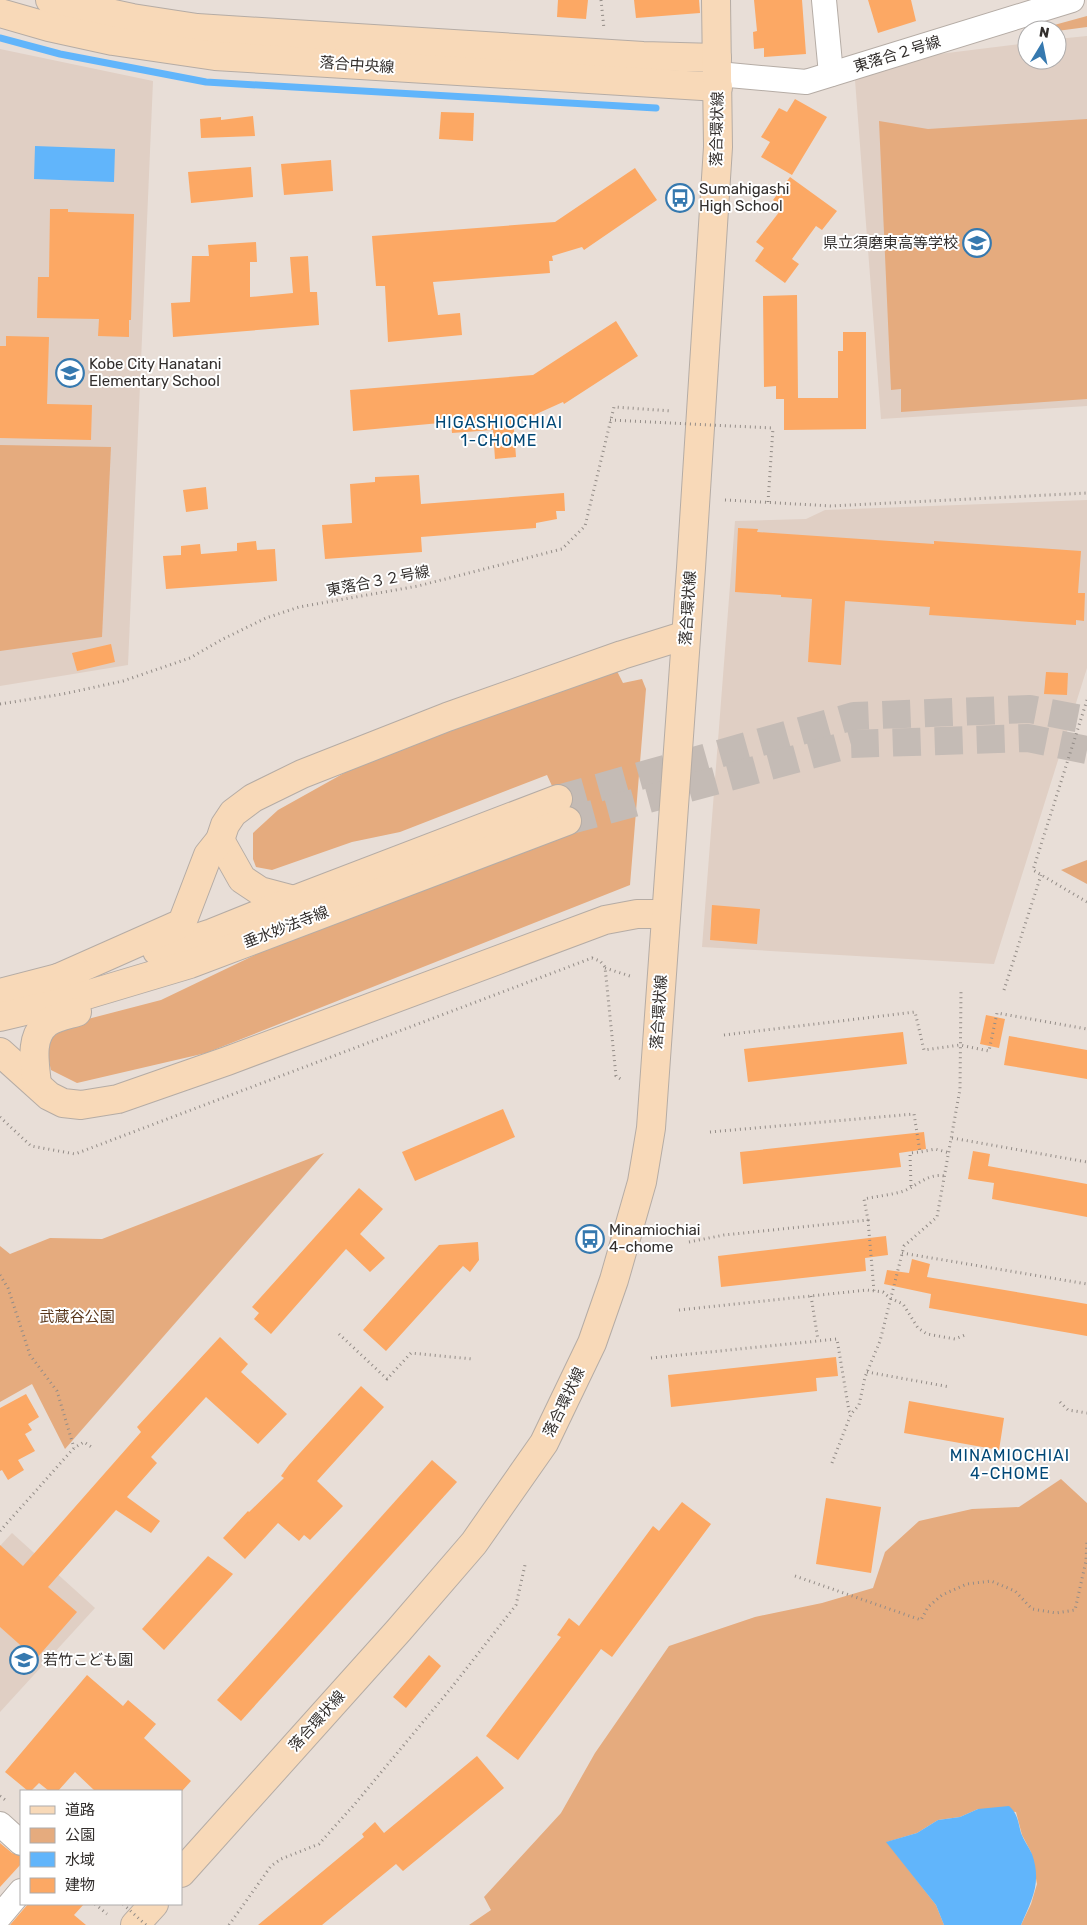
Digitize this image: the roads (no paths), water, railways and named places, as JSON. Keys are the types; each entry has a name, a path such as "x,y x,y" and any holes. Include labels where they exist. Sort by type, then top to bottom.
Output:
{"street":[{"name":"落合中央線","path":"50,0 132,18 197,28 643,56 717,73"},
{"name":"落合環状線","path":"182,1872 399,1630 474,1543 544,1443 592,1343 614,1280 642,1182 654,1087 718,147 716,0"},
{"path":"824,0 831,74"},
{"name":"東落合２号線","path":"717,73 806,82 1072,0"},
{"name":"落合中央線","path":"0,13 49,27 113,41 215,56 717,73"},
{"path":"58,978 182,923 208,855 220,840 225,825 239,807 253,798 302,774 447,717 622,655 686,635"},
{"name":"垂水妙法寺線","path":"0,992 118,963 212,933 294,900 562,810 190,964 63,1002 0,1016"},
{"path":"220,840 242,879 260,891 294,900"},
{"path":"0,1052 49,1096 63,1103 81,1105 118,1099 218,1064 605,920 637,914 666,914"},
{"path":"37,1084 35,1046 40,1030 48,1022 100,1005 190,964"},
{"path":"0,1824 20,1842"},
{"path":"0,1916 20,1892"},
{"path":"135,1925 153,1905"}],"water":[{"path":"35,146 115,149 114,182 34,179"},
{"path":"1009,1806 1016,1815 1021,1833 1035,1864 1036,1882 1034,1891 1021,1925 944,1925 936,1905 886,1842 917,1833 938,1820 960,1817 978,1809"}],"waterway":[{"path":"0,38 60,54 206,82 656,108"}],"tunnel":[{"path":"558,799 854,716 1030,709 1087,720"},
{"path":"567,821 851,744 1028,738 1087,750"}],"place":[{"name":"Sumahigashi High School","path":"680,198"},
{"name":"県立須磨東高等学校","path":"977,243"},
{"name":"Kobe City Hanatani Elementary School","path":"70,373"},
{"name":"Minamiochiai 4-chome","path":"590,1239"},
{"name":"若竹こども園","path":"24,1660"}],"district":[{"name":"HIGASHIOCHIAI 1-CHOME","path":"499,431"},
{"name":"MINAMIOCHIAI 4-CHOME","path":"1010,1464"}],"park label":[{"name":"武蔵谷公園","path":"77,1317"}]}
